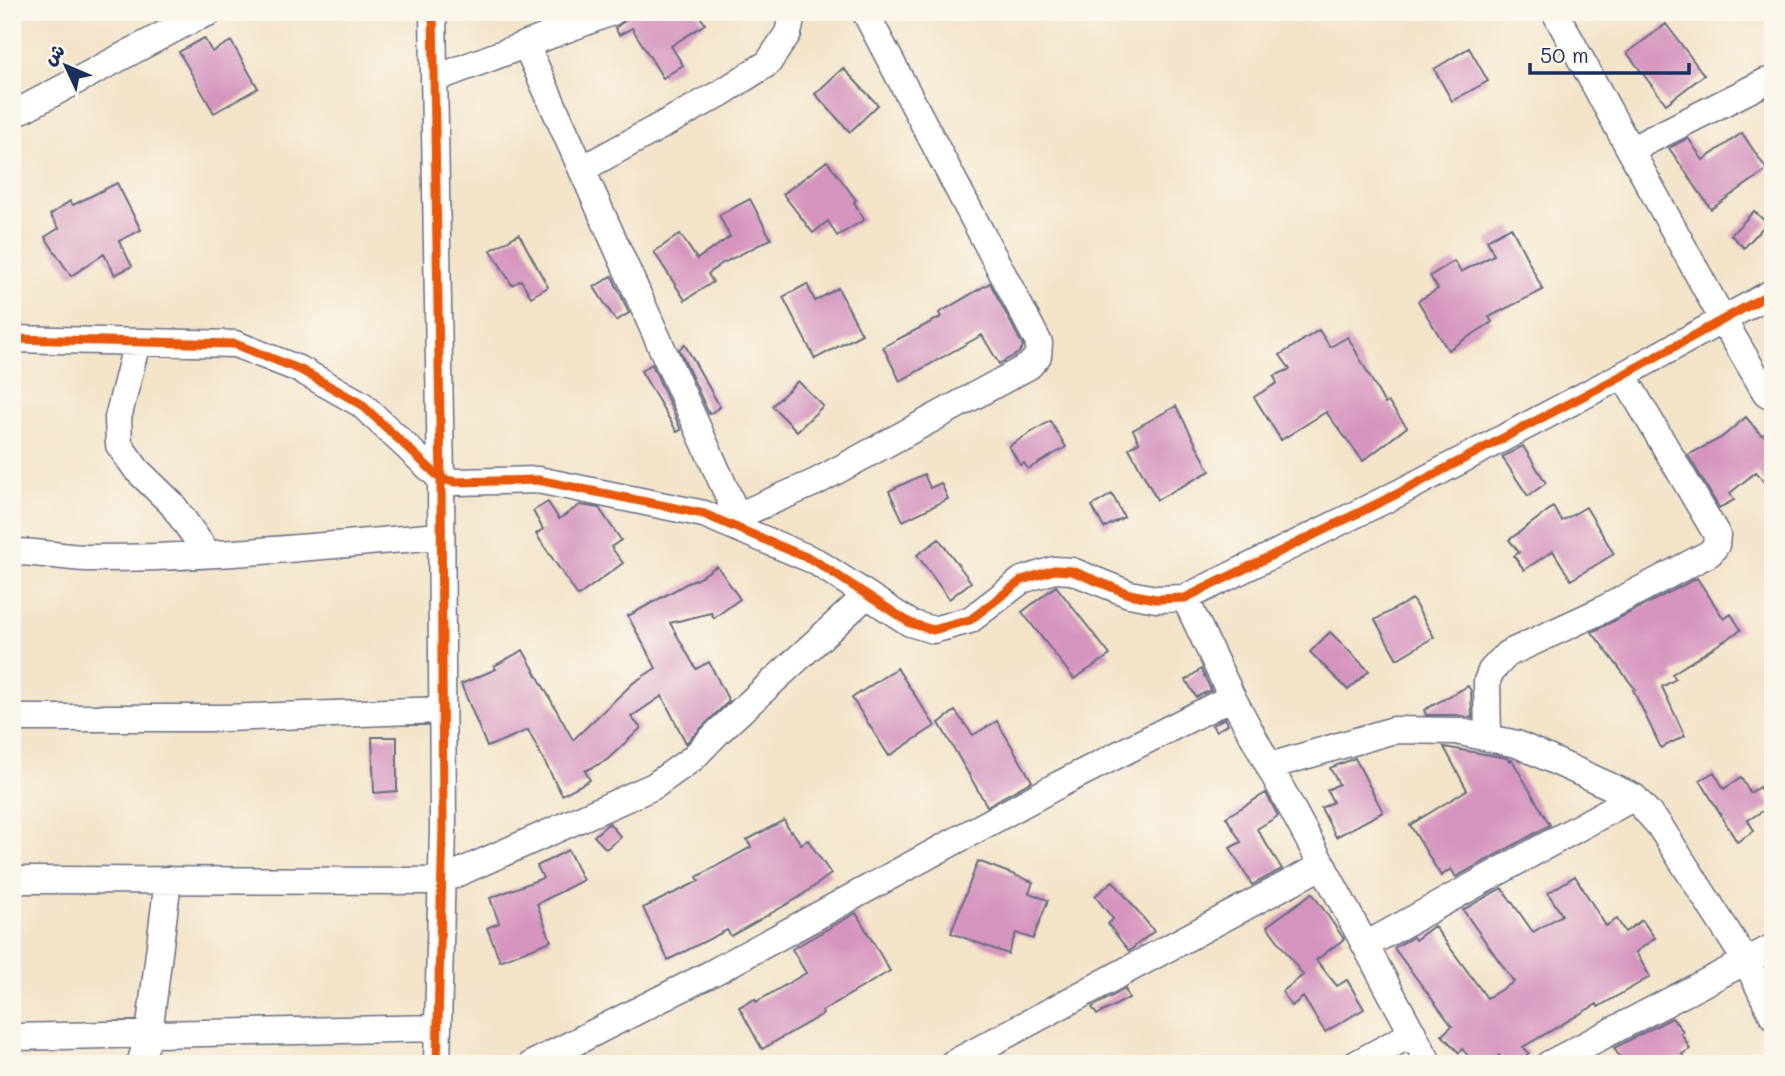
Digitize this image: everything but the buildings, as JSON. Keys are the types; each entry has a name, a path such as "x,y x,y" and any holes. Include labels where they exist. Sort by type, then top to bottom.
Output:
{"street":[{"path":"12,114 210,12"},
{"path":"433,12 441,479 440,710 443,828 437,1064"},
{"path":"434,79 612,12"},
{"path":"582,169 721,93 768,62 788,33 793,12"},
{"path":"741,523 1029,366 1038,356 1039,343 866,12"},
{"path":"1555,12 1723,320 1766,393 1773,397"},
{"path":"526,45 741,523"},
{"path":"1630,150 1770,86"},
{"path":"12,339 235,344 301,370 360,404 441,479 456,482 538,480 704,513 741,523 815,561 910,624 933,630 970,620 1022,580 1054,570 1072,571 1129,594 1156,599 1185,598 1399,493 1623,375 1773,292"},
{"path":"137,342 118,418 119,445 137,470 172,504 207,553"},
{"path":"1488,738 1487,681 1491,671 1507,654 1710,553 1716,545 1717,535 1623,375"},
{"path":"12,552 85,558 207,553 441,536"},
{"path":"12,880 440,881 654,786 693,758 867,595"},
{"path":"1185,598 1232,697 1429,1064"},
{"path":"533,1064 712,973 1060,784 1232,697"},
{"path":"12,718 226,718 440,710"},
{"path":"1270,766 1394,730 1455,731 1517,744 1634,797 1659,825 1746,961 1773,1016"},
{"path":"1366,945 1634,797"},
{"path":"952,1064 1323,865"},
{"path":"140,1064 149,1034 168,880"},
{"path":"1549,1064 1579,1057 1773,947"},
{"path":"12,1037 438,1028"},
{"path":"1356,1064 1413,1033"}],"cycle path":[{"path":"433,12 441,479 443,828 437,1064"},
{"path":"12,339 235,344 301,370 361,404 441,479 456,482 538,480 704,514 815,561 910,623 933,630 970,620 1022,580 1054,570 1072,571 1129,594 1156,599 1185,598 1399,493 1623,375 1773,292"}]}
